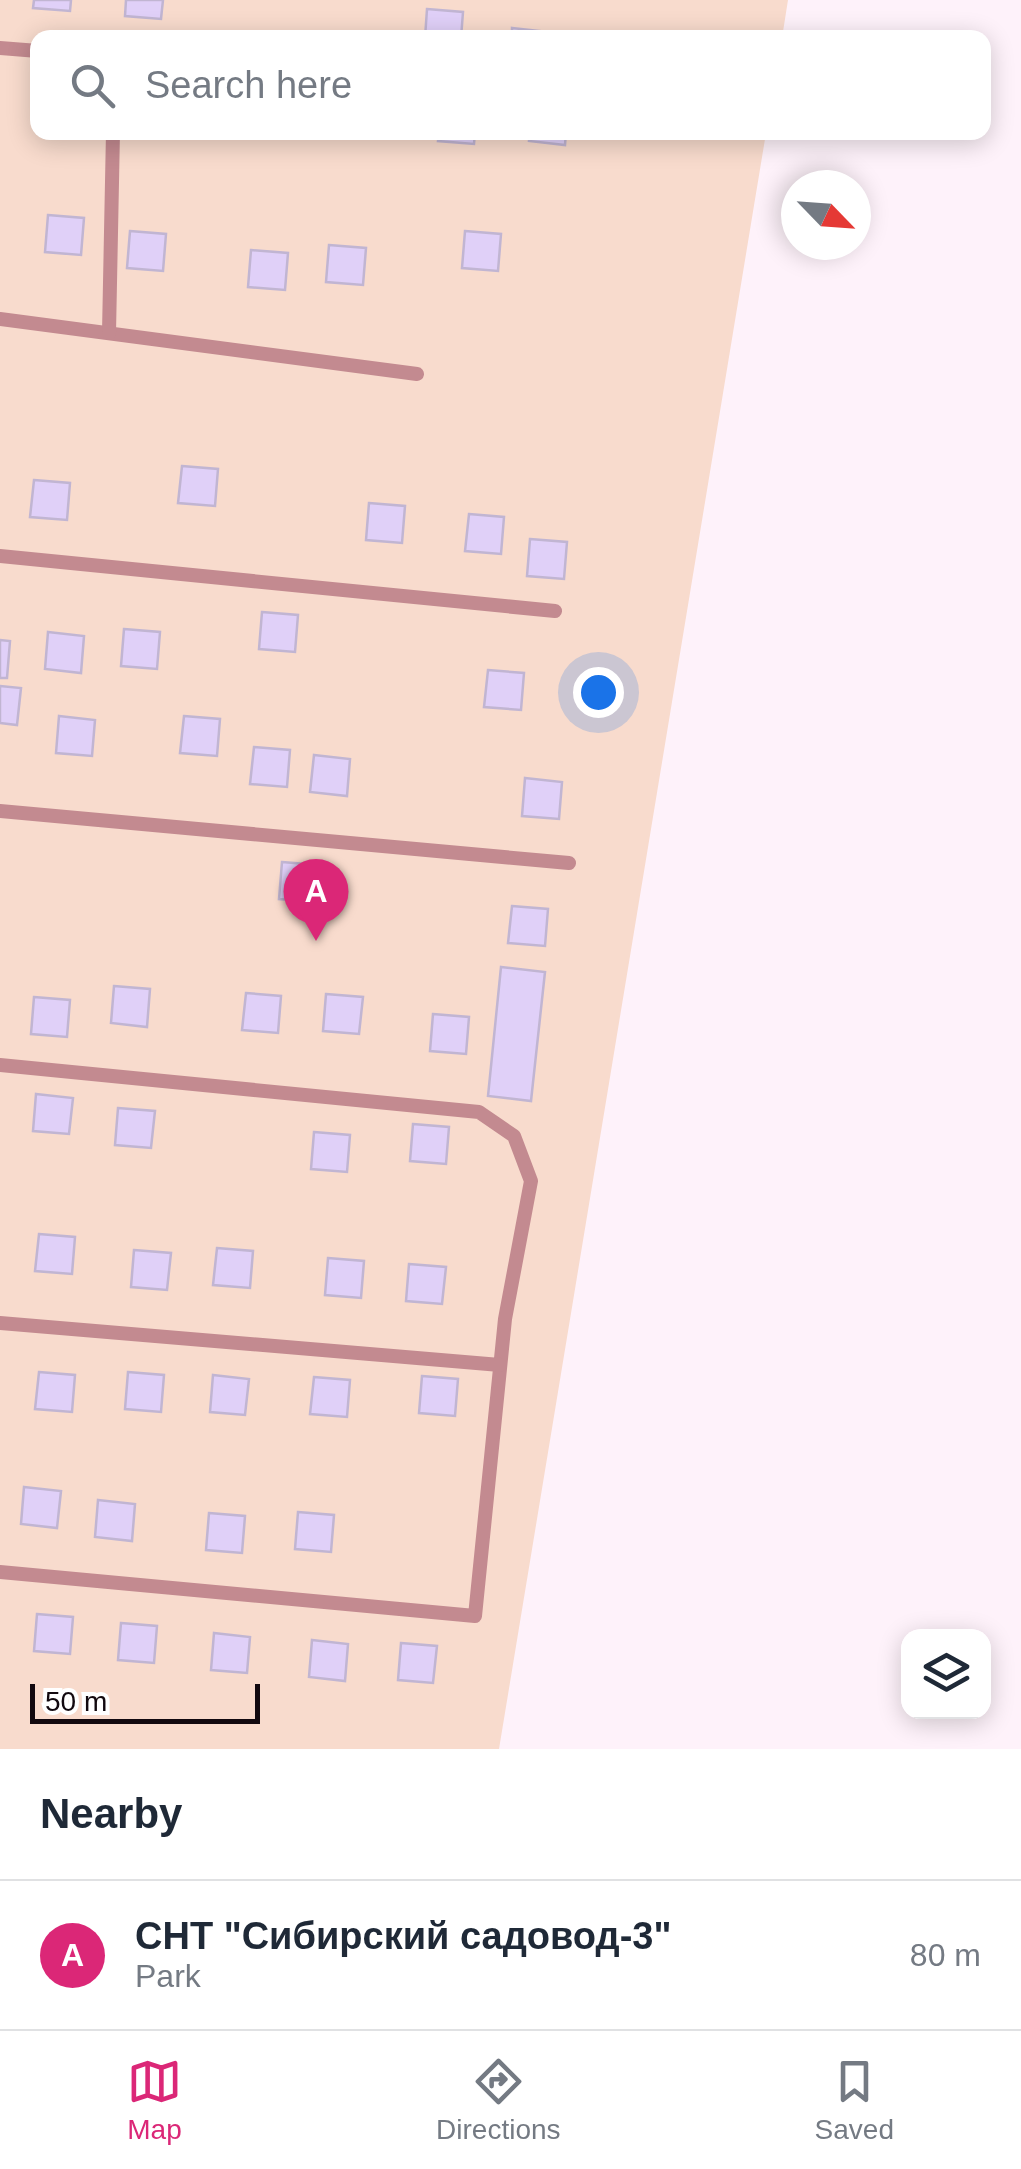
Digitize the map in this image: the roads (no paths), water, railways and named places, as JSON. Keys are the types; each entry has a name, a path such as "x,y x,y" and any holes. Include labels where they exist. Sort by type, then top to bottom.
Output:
{"lane":[{"path":"0,48 30,51"},
{"path":"109,333 113,140"},
{"path":"0,318 417,374"},
{"path":"0,556 555,611"},
{"path":"0,811 569,863"},
{"path":"0,1065 479,1112 514,1136 531,1181 500,1365 474,1616 0,1572"},
{"path":"0,1324 500,1365"}],"place":[{"name":"СНТ \"Сибирский садовод-3\"","path":"316,941"}]}
